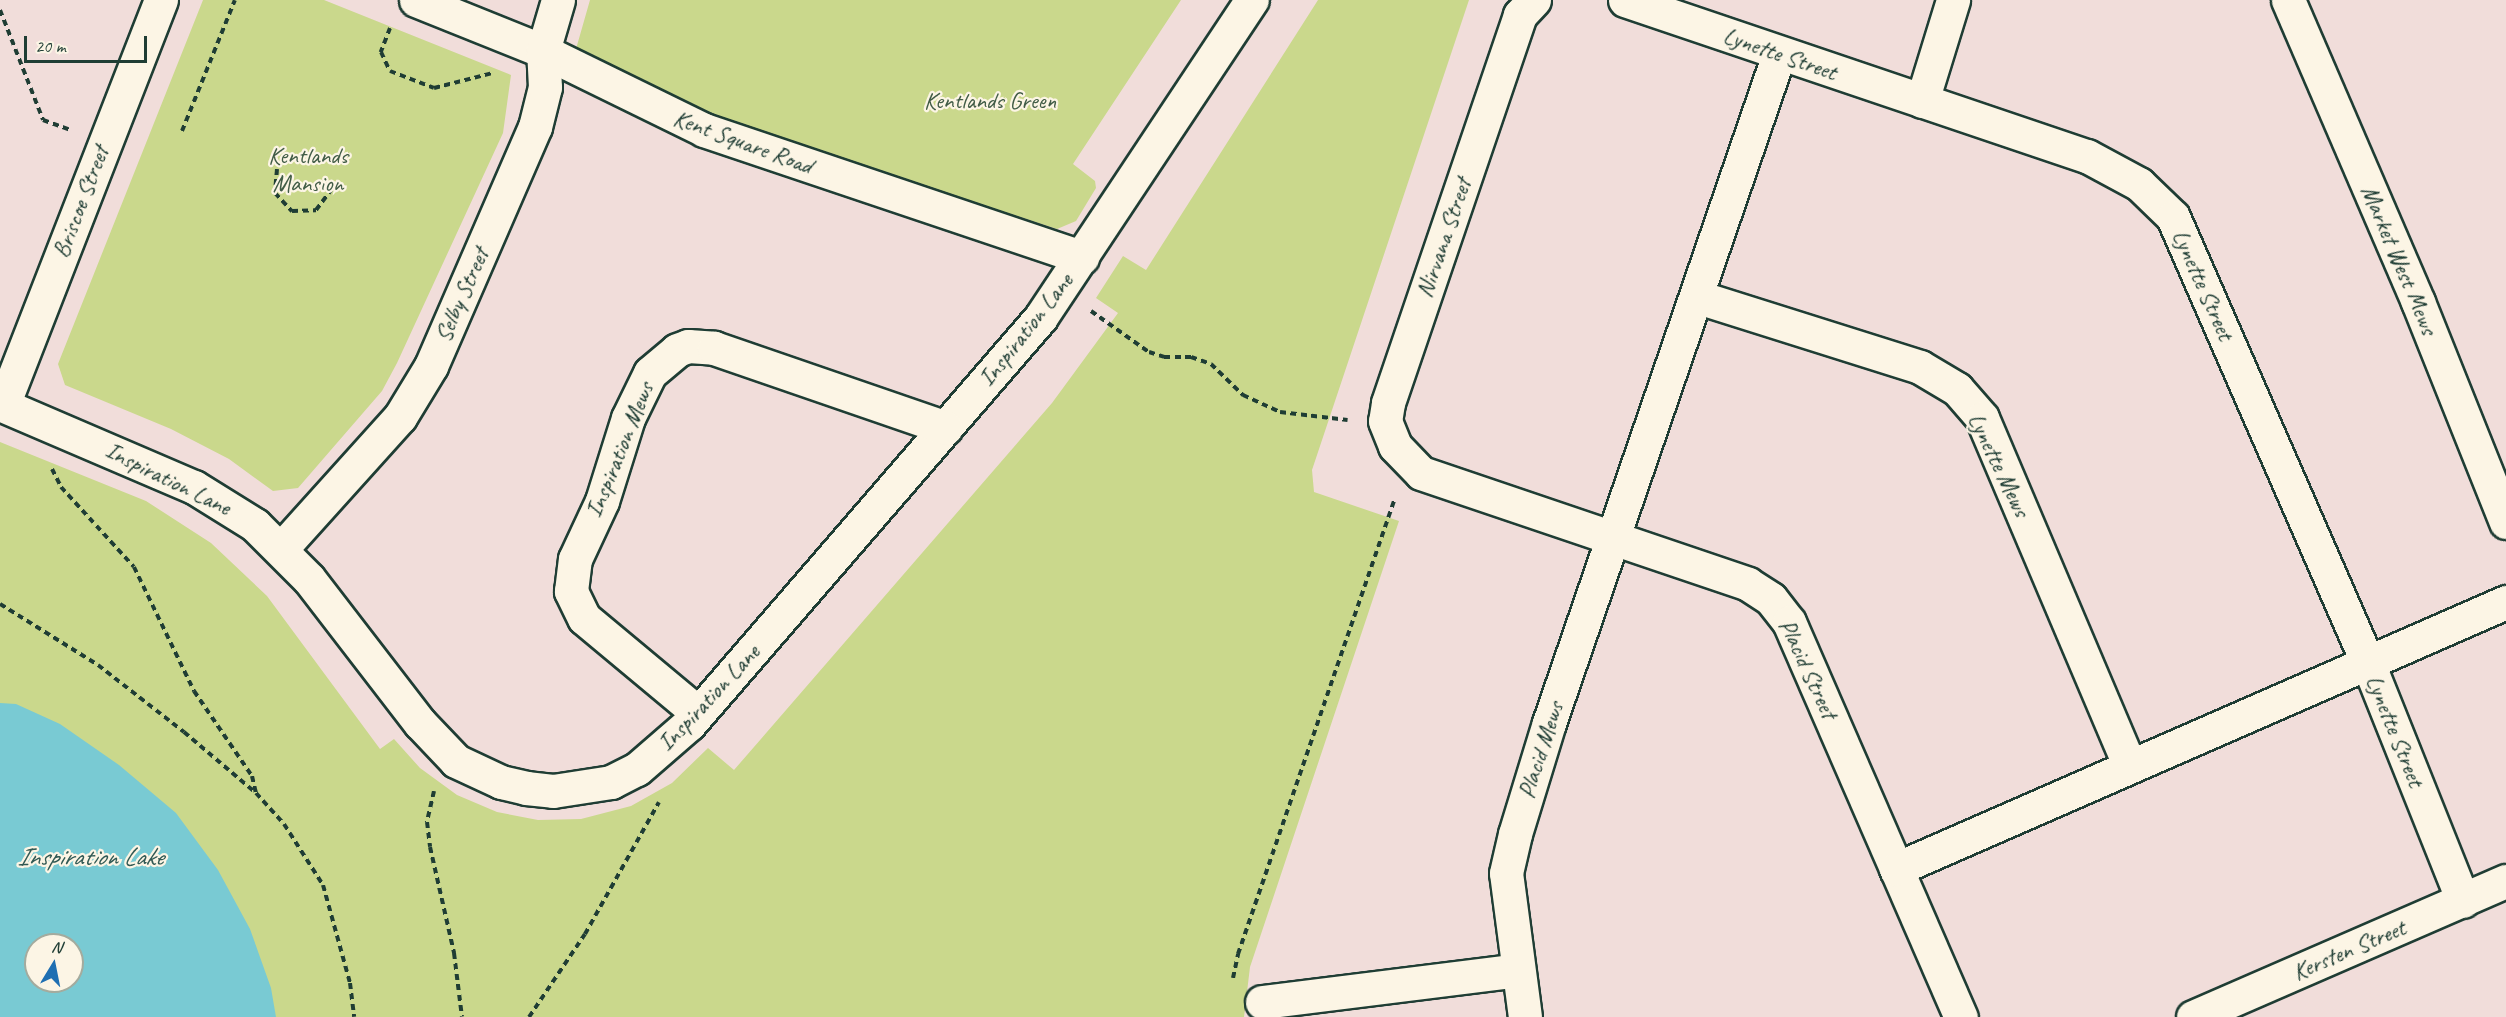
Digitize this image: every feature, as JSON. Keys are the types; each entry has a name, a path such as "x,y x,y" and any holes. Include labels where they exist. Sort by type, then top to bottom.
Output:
{"street":[{"name":"Briscoe Street","path":"1,404 160,0"},
{"name":"Kent Square Road","path":"416,0 543,51 704,130 1082,257"},
{"name":"Selby Street","path":"281,549 400,417 418,391 535,127 544,87 543,51 558,0"},
{"name":"Inspiration Lane","path":"1,404 194,487 255,525 309,579 446,752 476,772 501,782 553,791 611,782 637,769 662,750 698,713 1041,317 1252,0"},
{"name":"Nirvana Street","path":"1385,421 1520,15 1534,0"},
{"name":"Lynette Street","path":"1625,0 1671,8 1779,54 2087,156 2139,184 2173,217 2368,663 2463,901"},
{"path":"1922,101 1953,0"},
{"name":"Market West Mews","path":"2288,0 2418,302 2506,522"},
{"path":"1614,536 1698,297 1779,54"},
{"name":"Lynette Mews","path":"1698,297 1920,367 1957,389 1982,418 2130,766"},
{"name":"Inspiration Mews","path":"698,713 584,618 571,591 574,559 602,501 628,418 650,373 677,350 688,346 714,348 946,428"},
{"path":"1385,421 1395,446 1418,469"},
{"name":"Placid Street","path":"1418,469 1748,584 1772,599 1789,622 1961,1017"},
{"name":"Placid Mews","path":"1526,1017 1506,873 1549,723 1614,536"},
{"path":"1896,869 2506,602"},
{"name":"Kersten Street","path":"2193,1017 2506,881"},
{"path":"1262,1002 1518,970"}],"path":[{"path":"182,131 235,0"},
{"path":"0,10 43,120 104,144"},
{"path":"393,23 381,52 390,71 434,88 502,70"},
{"path":"277,168 275,193 292,211 316,210 331,190"},
{"path":"1127,334 1149,352 1164,357 1191,357 1211,364 1243,395 1280,412 1323,419 1385,421"},
{"path":"52,462 54,477 61,487 134,567 194,691 252,776 256,794"},
{"path":"1232,986 1238,954 1387,511 1418,469"},
{"path":"0,604 98,665 256,794 285,824 323,885 350,983 354,1017"},
{"path":"446,752 428,822 462,1017"},
{"path":"529,1017 585,934 660,798"}],"green space":[{"name":"Kentlands Mansion","path":"203,0 324,0 511,75 503,133 397,363 382,391 298,488 273,491 229,459 171,429 65,385 58,364"},
{"name":"Kentlands Green","path":"590,0 1181,0 1073,164 1095,181 1096,188 1076,221 1057,229 658,101 576,49"},
{"path":"1318,0 1469,0 1312,470 1314,492 1399,521 1250,967 1244,1017 0,1017 0,442 146,501 211,543 267,596 380,749 394,739 420,768 457,795 497,812 538,820 581,819 631,806 672,783 708,748 734,770 1052,403 1118,313 1096,298 1123,256 1146,270"}],"water":[{"name":"Inspiration Lake","path":"0,703 16,704 60,724 119,765 176,813 218,870 250,929 271,988 276,1017 0,1017"}]}
